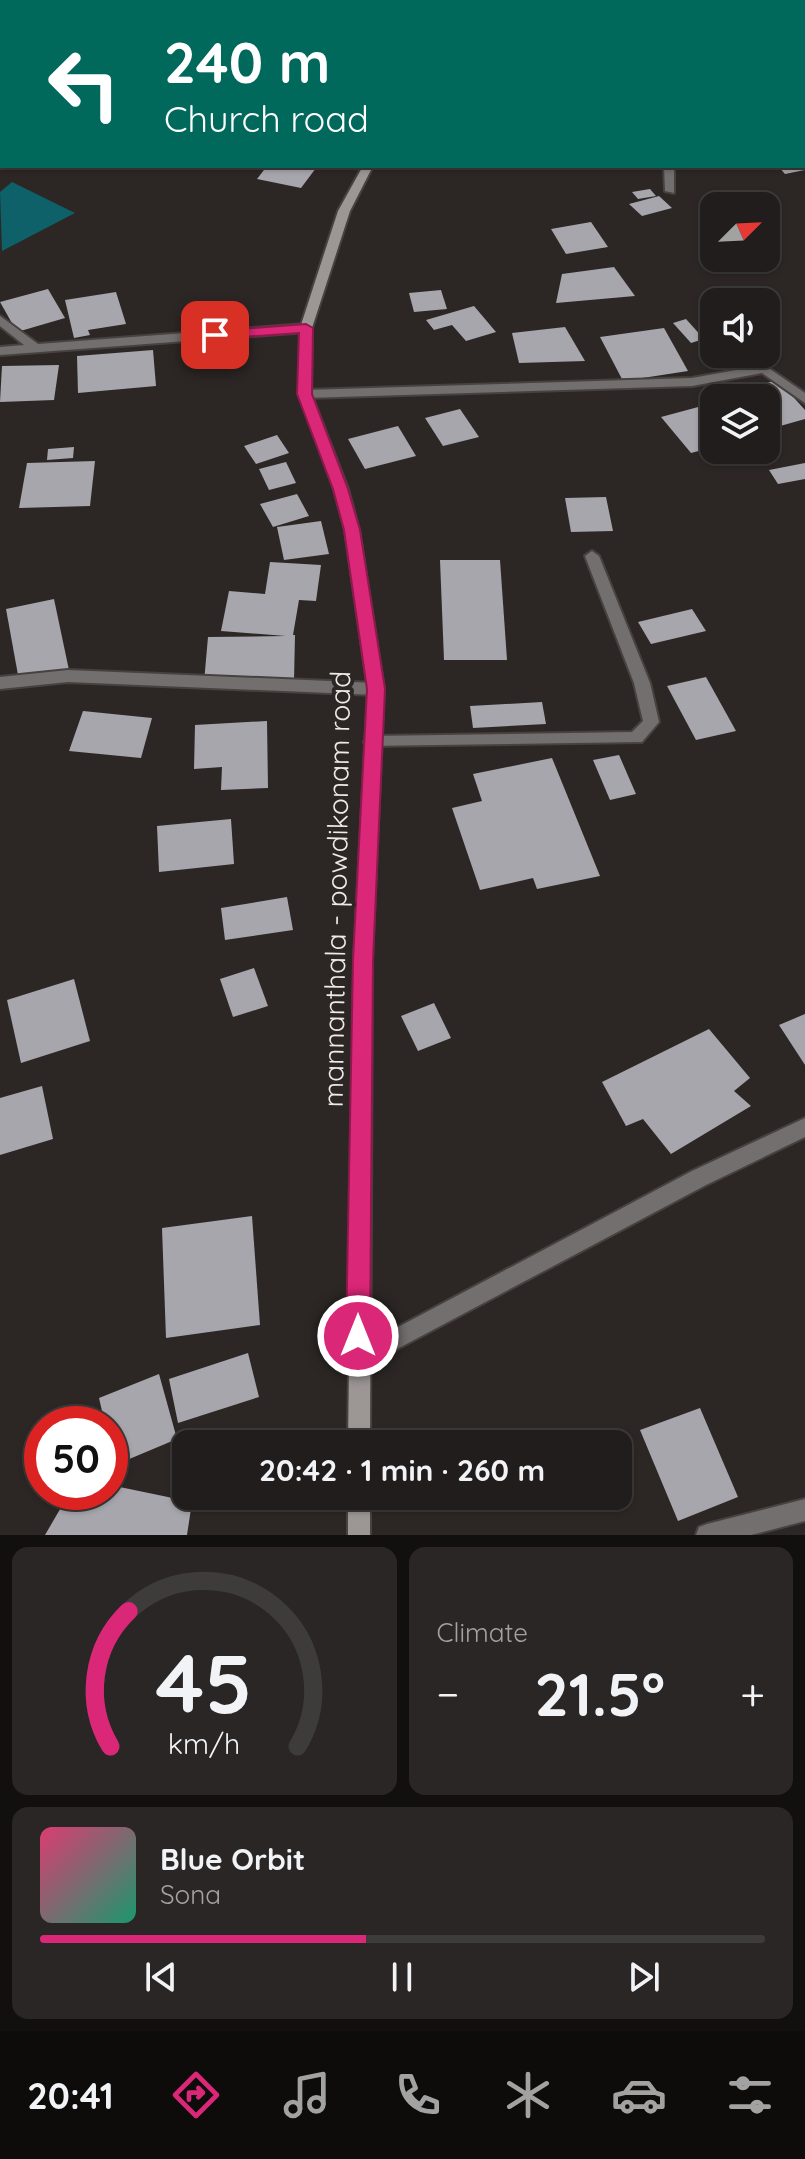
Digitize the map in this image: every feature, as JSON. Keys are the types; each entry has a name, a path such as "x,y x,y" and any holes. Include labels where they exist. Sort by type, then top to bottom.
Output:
{"main road":[{"name":"mannanthala - powdikonam road","path":"359,1430 363,960 376,689 352,530 341,489 305,394 306,328 344,211 367,168"},
{"path":"359,1510 359,1535"}],"street":[{"path":"669,168 670,191"},
{"path":"0,320 35,348"},
{"path":"0,351 306,328"},
{"path":"305,394 692,382 764,369 805,399"},
{"path":"372,742 636,738 651,722 642,683 592,556"},
{"path":"0,683 68,676 376,689"},
{"path":"358,1359 699,1178 805,1127"},
{"path":"707,1535 805,1510"}],"water":[{"path":"12,182 75,213 2,251 0,192"}],"building":[{"path":"265,168 316,168 301,188 257,179"},
{"path":"780,168 805,168 805,170 785,174"},
{"path":"650,189 656,196 638,199 632,192"},
{"path":"659,196 672,208 642,216 629,204"},
{"path":"591,222 608,247 566,254 551,229"},
{"path":"614,267 635,296 556,303 562,274"},
{"path":"48,289 65,318 17,332 0,302"},
{"path":"441,290 447,309 414,312 409,293"},
{"path":"116,292 126,324 88,330 90,335 74,338 65,300"},
{"path":"474,306 496,332 466,341 452,325 434,330 426,320"},
{"path":"686,319 700,335 700,340 691,343 673,323"},
{"path":"565,327 585,361 519,363 512,333"},
{"path":"664,328 688,371 623,381 600,337"},
{"path":"153,350 156,386 78,393 77,356"},
{"path":"59,365 54,400 0,402 2,366"},
{"path":"778,380 805,410 805,419 780,426 780,384 763,384"},
{"path":"700,407 700,451 691,453 661,417"},
{"path":"460,409 479,437 443,446 425,418"},
{"path":"398,426 416,456 365,469 348,439"},
{"path":"277,435 289,453 256,464 244,446"},
{"path":"74,447 73,458 47,460 48,449"},
{"path":"95,461 90,506 19,508 27,463"},
{"path":"286,462 296,483 269,490 259,469"},
{"path":"805,463 805,479 778,484 769,470"},
{"path":"297,494 309,516 273,527 260,504"},
{"path":"606,497 613,531 571,532 565,498"},
{"path":"321,521 329,554 284,560 277,527"},
{"path":"440,560 500,560 507,660 444,660"},
{"path":"270,562 321,565 316,601 299,600 293,635 294,681 204,682 208,637 286,636 221,631 229,591 265,594"},
{"path":"54,599 70,675 20,686 6,609"},
{"path":"692,609 706,631 651,644 638,622"},
{"path":"706,677 736,731 696,740 667,686"},
{"path":"542,702 546,724 473,728 470,706"},
{"path":"83,711 152,718 141,758 69,751"},
{"path":"267,721 268,788 221,790 222,767 194,769 195,725"},
{"path":"619,755 636,794 610,800 593,760"},
{"path":"552,758 600,876 537,889 533,878 480,890 452,808 482,801 473,774"},
{"path":"231,819 234,864 159,872 157,826"},
{"path":"287,897 293,930 225,940 221,908"},
{"path":"254,968 268,1006 233,1017 220,979"},
{"path":"74,979 90,1041 21,1063 7,1000"},
{"path":"434,1003 451,1038 418,1051 401,1016"},
{"path":"805,1014 805,1065 779,1025"},
{"path":"709,1029 750,1078 734,1091 751,1106 671,1154 643,1119 626,1126 602,1082"},
{"path":"42,1086 53,1139 0,1155 0,1098"},
{"path":"252,1216 260,1325 166,1338 162,1228"},
{"path":"248,1353 259,1397 178,1423 169,1379"},
{"path":"159,1374 175,1430 172,1430 172,1441 128,1460 128,1406 101,1406 99,1398"},
{"path":"700,1408 738,1497 678,1521 640,1430"},
{"path":"128,1489 172,1498 172,1510 191,1510 187,1535 45,1535 60,1510 128,1510"}],"route":[{"path":"215,335 306,328 305,394 341,489 352,530 376,689 363,960 358,1336"}]}
